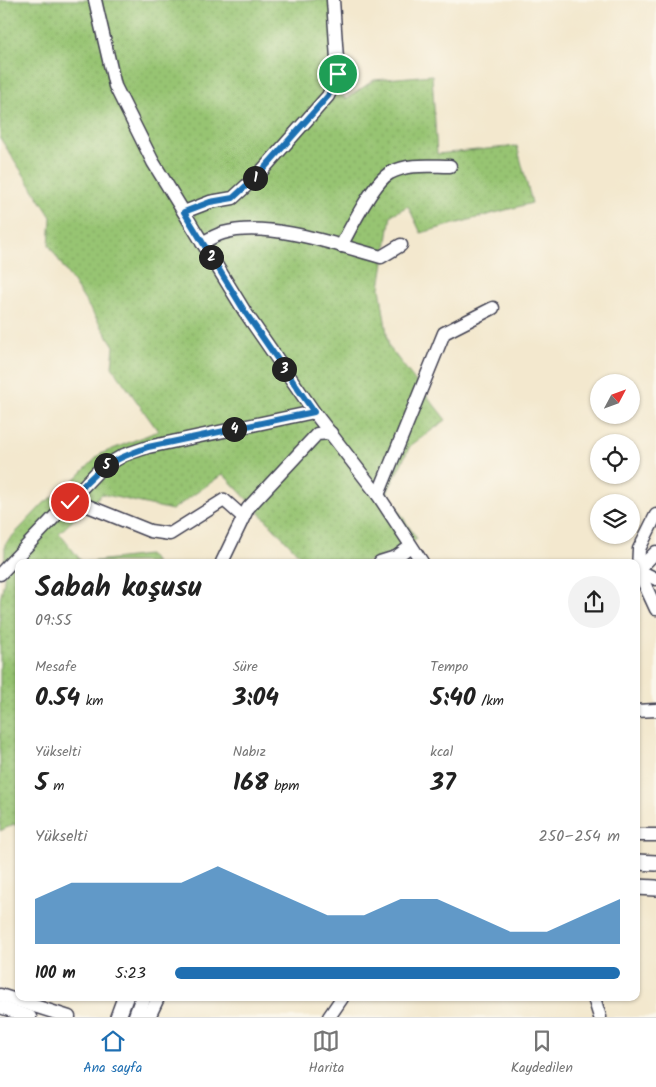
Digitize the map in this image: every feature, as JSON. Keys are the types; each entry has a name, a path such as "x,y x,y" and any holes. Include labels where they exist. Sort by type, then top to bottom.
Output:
{"main road":[{"path":"640,862 656,863"},
{"path":"640,887 656,888"},
{"path":"118,1017 124,1001"},
{"path":"136,1017 142,1001"}],"street":[{"path":"95,0 115,86 153,162 245,312 314,412 378,495 420,559"},
{"path":"184,212 210,202 233,198 259,174 328,96 338,74 333,0"},
{"path":"341,246 361,209 388,173 415,165 450,166"},
{"path":"202,242 224,232 257,229 299,235 381,257 401,245"},
{"path":"378,495 444,333 493,308"},
{"path":"0,574 100,469 124,455 148,447 314,412"},
{"path":"223,559 242,516 316,434 331,433"},
{"path":"70,502 83,504 150,531 170,534 224,500 242,516"},
{"path":"638,559 639,549 656,515"},
{"path":"388,559 411,546"},
{"path":"640,568 656,552"},
{"path":"640,572 656,579"},
{"path":"640,577 656,609"},
{"path":"640,711 656,710"},
{"path":"640,835 656,835"},
{"path":"0,995 15,1000"},
{"path":"19,1001 69,1017"},
{"path":"149,1017 157,1001"},
{"path":"329,1017 340,1001"},
{"path":"595,1001 600,1017"},
{"path":"0,1007 30,1017"}],"green space":[{"path":"0,0 336,0 341,68 328,84 346,99 374,80 432,75 437,154 517,146 532,203 421,233 408,206 391,215 380,288 389,347 446,420 410,446 387,493 417,539 393,553 376,559 303,559 223,474 172,510 102,494 59,533 80,559 15,559 15,825 0,831 0,600 4,581 5,544 44,503 65,489 100,454 158,431 112,367 114,346 49,245 51,217 0,138"},
{"path":"148,555 153,559 113,559"}],"route":[{"path":"70,502 100,469 124,455 148,447 275,422 314,412 245,312 184,212 210,202 233,198 259,174 328,96 338,74"}]}
